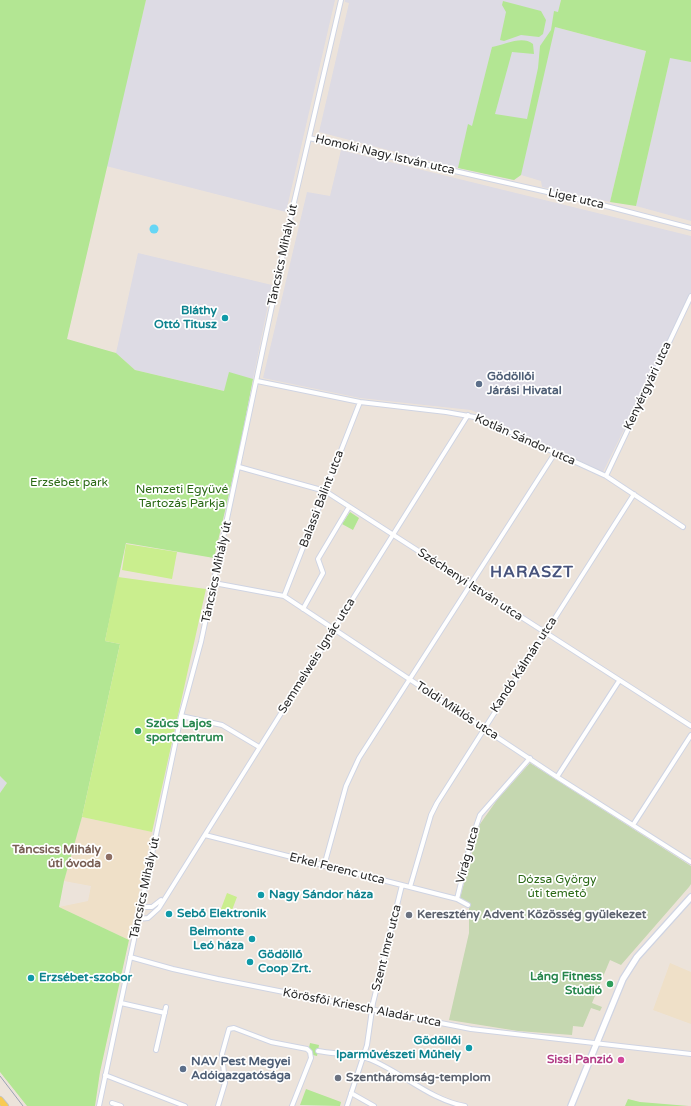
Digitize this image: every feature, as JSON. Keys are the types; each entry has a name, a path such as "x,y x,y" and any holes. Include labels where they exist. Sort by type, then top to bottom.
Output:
{"main road":[{"path":"571,1106 616,991 637,957 690,899"},
{"path":"0,1100 4,1106"}],"street":[{"name":"Táncsics Mihály út","path":"99,1106 181,716 202,642 309,138 341,0"},
{"name":"Homoki Nagy István utca","path":"309,138 460,172"},
{"name":"Liget utca","path":"460,172 587,201 691,228"},
{"name":"Kenyérgyári utca","path":"606,476 691,296"},
{"name":"Kotlán Sándor utca","path":"257,381 360,402 468,415 480,418 606,476 683,527"},
{"name":"Balassi Bálint utca","path":"284,596 360,402"},
{"name":"Semmelweis Ignác utca","path":"138,919 144,920 150,917 165,897 468,415"},
{"path":"324,866 351,774 359,758 555,453"},
{"name":"Széchenyi István utca","path":"239,467 325,491 392,536 691,726"},
{"name":"Kandó Kálmán utca","path":"410,887 434,808 634,494"},
{"path":"302,608 323,573 318,559 349,507"},
{"name":"Toldi Miklós utca","path":"214,583 284,596 557,777 691,862"},
{"path":"557,777 619,681"},
{"path":"181,716 222,725 259,747"},
{"path":"633,825 691,735"},
{"name":"Virág utca","path":"457,899 471,841 480,815 530,758"},
{"name":"Erkel Ferenc utca","path":"205,835 457,899 468,905"},
{"name":"Szent Imre utca","path":"347,1106 363,1058 372,1009 402,885"},
{"name":"Semmelweis Ignác utca","path":"141,907 152,907 165,897"},
{"name":"Körösfői Kriesch Aladár utca","path":"130,957 173,969 479,1030 691,1054"},
{"path":"121,1003 165,1013"},
{"path":"156,1050 166,1007"},
{"path":"218,1106 225,1083 222,1054 229,1029 234,1028 272,1042 304,1048 310,1052 311,1058 292,1106"},
{"path":"318,1051 363,1058 401,1075 444,1100 465,1106"},
{"path":"105,1075 185,1106"},
{"path":"351,1093 374,1106"},
{"path":"112,1103 121,1106"}],"shaded area":[{"path":"146,0 335,0 286,212 106,166"},
{"path":"345,0 561,0 555,27 646,51 610,202 542,187 541,181 521,175 514,180 437,163 319,132 349,3 345,2"},
{"path":"670,57 691,62 691,221 636,206"},
{"path":"341,150 691,236 691,293 603,472 471,410 360,398 263,378 307,192 330,196"},
{"path":"138,253 272,285 253,379 229,373 225,391 135,370 116,353"},
{"path":"0,776 7,783 0,793"},
{"name":"Táncsics Mihály úti óvoda","path":"82,817 152,832 129,940 59,907 88,901 91,886 64,881"},
{"path":"670,963 691,972 691,1024 653,1010"}],"green space":[{"path":"0,0 146,0 67,339 116,353 135,370 224,391 229,372 253,379 239,451 214,558 126,543 105,641 120,644 82,817 64,881 59,907 129,940 100,1072 95,1106 27,1106 0,1072 0,793 7,783 0,776"},
{"path":"561,0 691,0 691,62 670,58 636,206 610,202 646,51 555,27 521,175 514,180 458,168 468,124 472,126 492,47 519,40 529,41 533,44 534,54 512,52 495,114 527,119 538,68 540,46 551,30 554,11 558,12"},
{"path":"503,1 541,11 546,20 543,34 539,37 521,35 504,41 500,40 506,12 502,5"},
{"path":"350,512 359,518 353,530 342,524"},
{"path":"126,544 177,552 172,579 122,570"},
{"name":"Szűcs Lajos sportcentrum","path":"118,577 206,589 152,832 82,817 120,644 105,641"},
{"name":"Dózsa György úti temető","path":"530,763 691,866 691,884 689,887 621,965 610,960 592,1003 602,1007 600,1011 591,1008 583,1027 573,1026 572,1035 518,1031 449,1020 469,933 469,904 460,898 480,824 497,800"},
{"path":"227,893 237,897 229,918 219,914"},
{"path":"310,1043 319,1045 317,1056 313,1055 309,1048"},
{"path":"306,1089 341,1102 340,1106 300,1105"},
{"path":"628,1099 640,1102 689,1106 625,1106"}],"water":[{"path":"152,225 156,225 158,229 156,233 152,233 150,231 150,227"}],"tram line":[{"path":"0,1076 23,1106"}],"place":[{"name":"Bláthy Ottó Titusz","path":"225,318"},
{"name":"Gödöllői Járási Hivatal","path":"479,384"},
{"name":"Szűcs Lajos sportcentrum","path":"138,731"},
{"name":"Táncsics Mihály úti óvoda","path":"109,857"},
{"name":"Nagy Sándor háza","path":"261,895"},
{"name":"Sebő Elektronik","path":"169,914"},
{"name":"Keresztény Advent Közösség gyülekezet","path":"409,915"},
{"name":"Belmonte Leó háza","path":"252,939"},
{"name":"Gödöllő Coop Zrt.","path":"250,962"},
{"name":"Erzsébet-szobor","path":"31,978"},
{"name":"Láng Fitness Stúdió","path":"610,984"},
{"name":"Gödöllői Iparművészeti Műhely","path":"469,1048"},
{"name":"Sissi Panzió","path":"621,1060"},
{"name":"NAV Pest Megyei Adóigazgatósága","path":"183,1069"},
{"name":"Szentháromság-templom","path":"338,1078"}],"district":[{"name":"HARASZT","path":"532,573"}],"park label":[{"name":"Erzsébet park","path":"69,483"},
{"name":"Nemzeti Együvé Tartozás Parkja","path":"182,497"}]}
